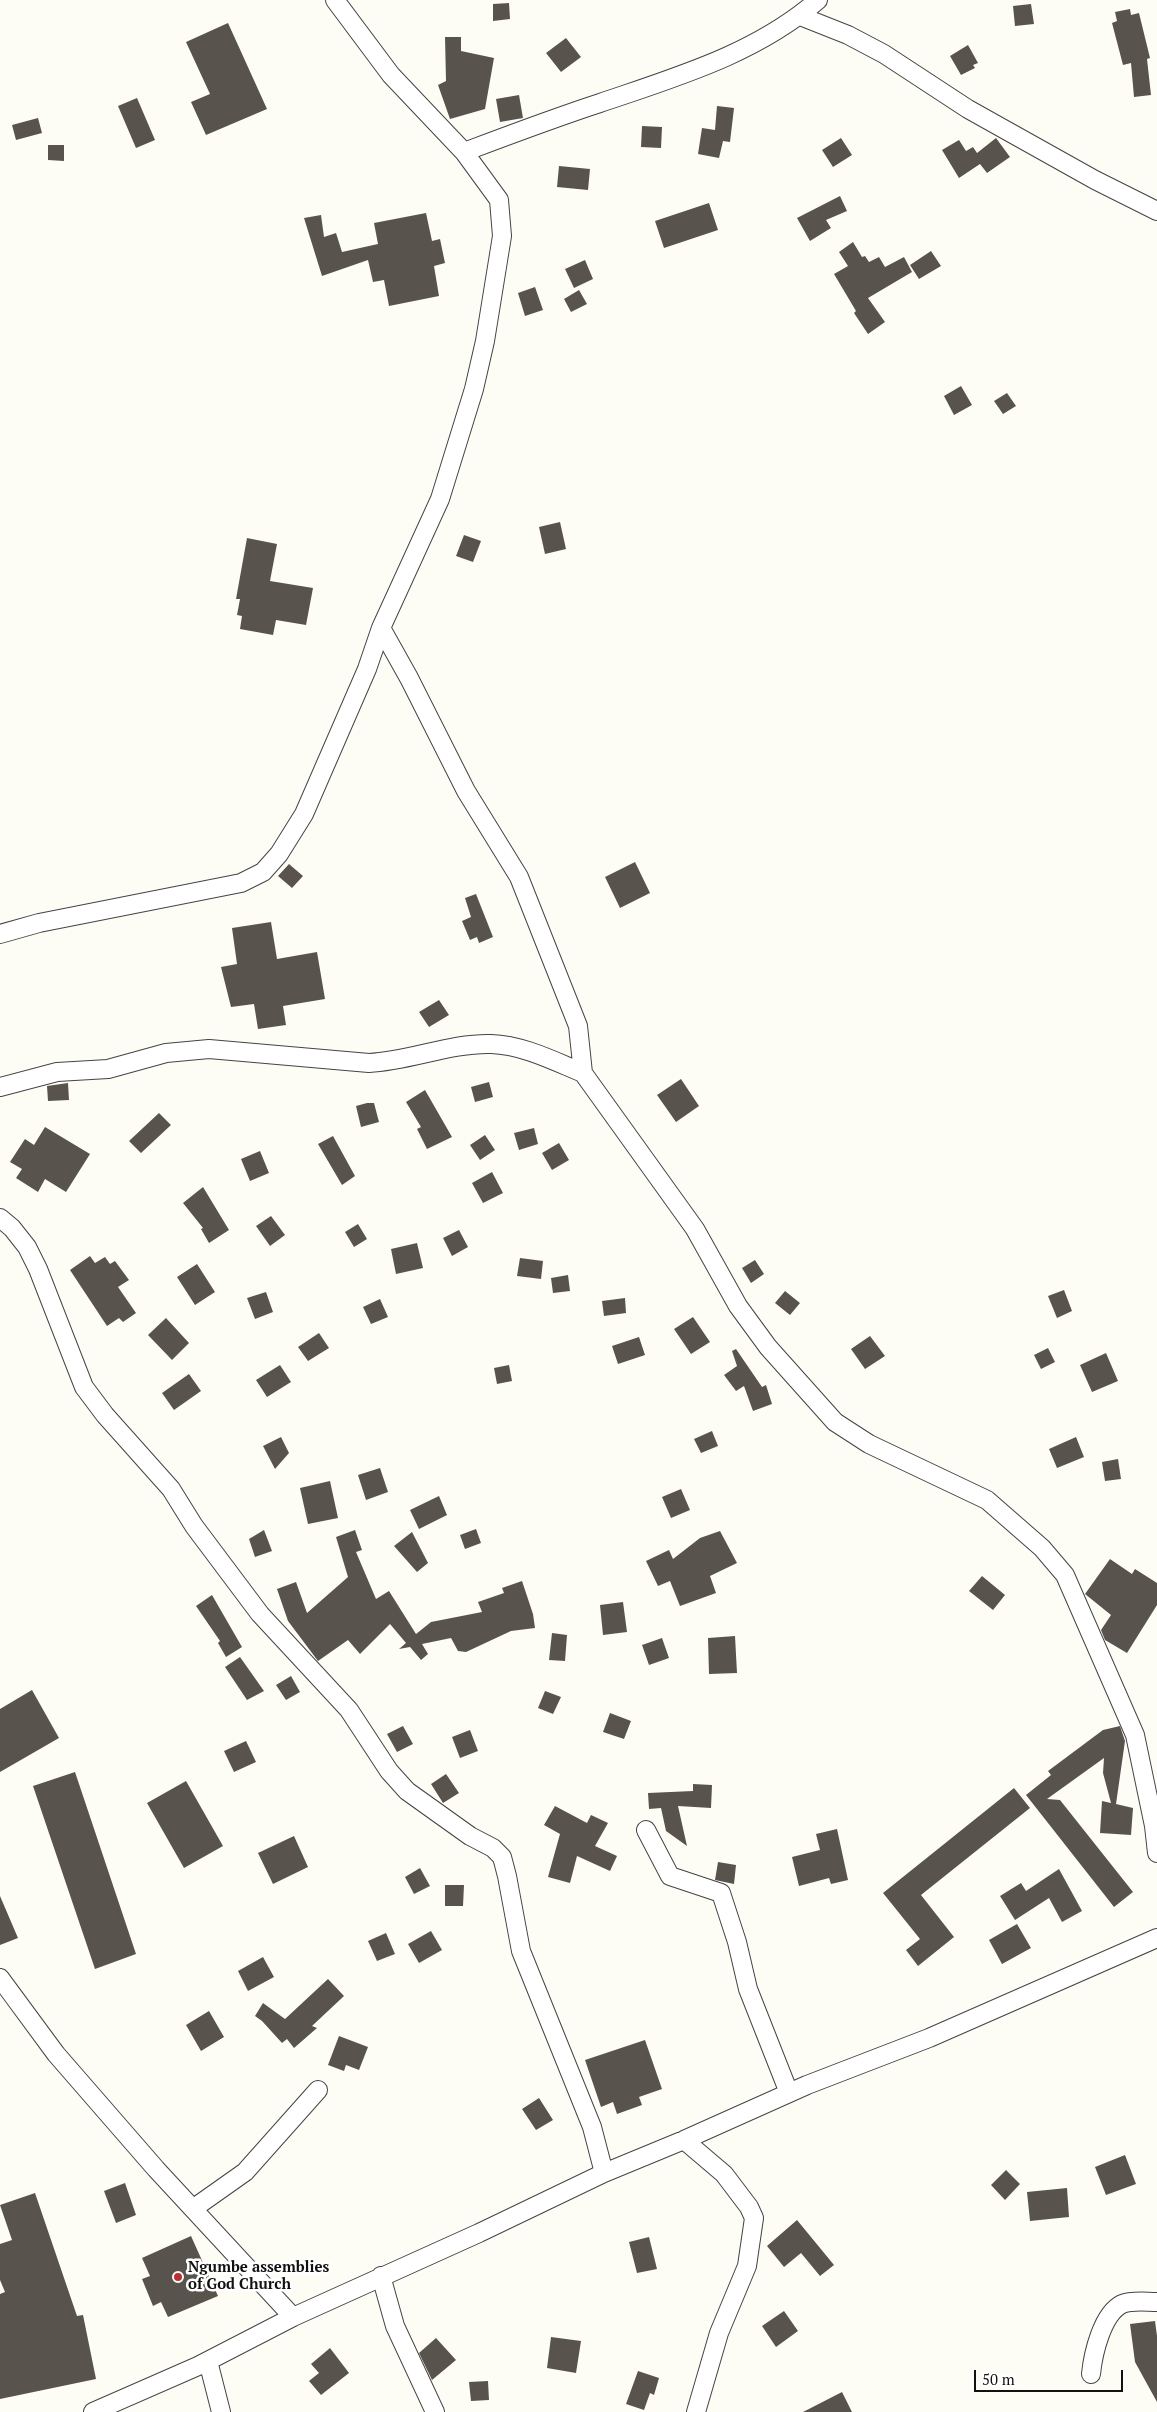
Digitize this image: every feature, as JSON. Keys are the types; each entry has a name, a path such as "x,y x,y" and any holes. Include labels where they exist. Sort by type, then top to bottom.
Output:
{"street":[{"path":"0,934 39,923 241,883 263,872 279,854 304,814 367,669 382,628 440,499 474,389 485,342 502,236 499,200 464,152 390,75 335,0"},
{"path":"464,152 557,117 700,69 749,47 800,16 818,0"},
{"path":"800,16 848,35 884,54 968,109 1095,180 1157,211"},
{"path":"382,628 410,678 466,791 520,877 545,937 578,1026 583,1074 695,1229 738,1306 768,1347 835,1422 869,1444 987,1500 1042,1548 1065,1575 1135,1735 1157,1852"},
{"path":"0,1087 58,1072 108,1069 166,1053 210,1049 369,1063 387,1062 468,1046 492,1044 529,1051 583,1074"},
{"path":"0,1218 12,1228 27,1247 38,1269 84,1387 105,1415 171,1489 194,1526 260,1614 349,1710 389,1772 407,1791 470,1836 493,1848 502,1857 521,1950 592,2128 604,2173"},
{"path":"646,1830 670,1876 721,1893 737,1942 748,1990 789,2093"},
{"path":"93,2412 208,2361 292,2317 479,2233 604,2173 789,2093 929,2038 1157,1938"},
{"path":"0,1978 56,2054 156,2169 194,2208 292,2317"},
{"path":"194,2208 245,2172 318,2090"},
{"path":"684,2140 724,2174 754,2218 747,2266 719,2333 696,2412"},
{"path":"381,2276 396,2326 435,2412"},
{"path":"1091,2374 1093,2356 1100,2335 1117,2307 1124,2303 1157,2302"},
{"path":"208,2361 221,2412"}],"building":[{"path":"509,3 510,19 493,21 493,4"},
{"path":"1031,4 1034,24 1015,26 1013,6"},
{"path":"1130,9 1131,15 1139,13 1150,58 1147,59 1151,95 1134,97 1131,63 1123,65 1112,23 1117,21 1115,12"},
{"path":"228,23 267,109 206,135 191,102 210,94 186,42"},
{"path":"445,37 461,37 461,51 494,58 485,109 450,119 438,85 446,81"},
{"path":"566,38 581,57 561,72 546,53"},
{"path":"968,45 978,63 973,65 975,68 961,75 950,56"},
{"path":"519,95 523,118 500,122 496,99"},
{"path":"137,98 155,140 136,148 118,106"},
{"path":"717,106 734,108 730,142 723,141 719,158 698,154 702,128 715,130"},
{"path":"38,118 42,133 16,140 12,125"},
{"path":"642,126 662,127 661,148 641,147"},
{"path":"841,138 852,155 833,167 822,150"},
{"path":"996,138 1010,157 987,173 980,164 959,178 942,150 959,140 966,151 973,147 977,153"},
{"path":"48,145 64,145 64,161 48,160"},
{"path":"559,166 590,169 588,190 557,187"},
{"path":"840,196 847,211 826,220 831,228 810,241 797,218"},
{"path":"709,203 718,230 664,248 655,221"},
{"path":"426,213 432,241 440,239 445,263 434,266 439,296 389,306 384,280 373,282 368,260 322,276 304,218 321,215 324,237 336,233 342,252 378,244 374,223"},
{"path":"853,242 862,257 865,256 869,262 879,257 885,267 904,257 912,272 868,298 885,322 868,334 854,313 856,311 834,274 848,266 839,252"},
{"path":"931,251 941,266 919,279 910,265"},
{"path":"585,260 593,279 574,288 565,269"},
{"path":"535,287 543,310 525,316 518,293"},
{"path":"579,290 587,304 571,312 564,299"},
{"path":"961,386 972,405 954,415 944,396"},
{"path":"1007,393 1016,406 1003,414 994,401"},
{"path":"560,522 566,549 545,554 539,527"},
{"path":"464,535 481,541 473,562 456,556"},
{"path":"247,538 277,544 270,581 313,588 306,625 276,620 273,635 240,629 242,616 237,615 240,599 236,599"},
{"path":"635,862 650,893 620,908 605,877"},
{"path":"289,864 303,876 292,888 278,876"},
{"path":"476,894 493,937 479,943 477,937 470,940 462,921 471,917 465,898"},
{"path":"271,922 277,959 317,952 325,999 283,1006 286,1025 258,1029 254,1004 231,1007 221,967 237,964 232,928"},
{"path":"439,1000 449,1015 429,1027 419,1012"},
{"path":"681,1079 699,1106 676,1122 657,1095"},
{"path":"489,1082 493,1097 475,1102 471,1087"},
{"path":"68,1083 69,1100 48,1101 47,1086"},
{"path":"425,1090 452,1137 427,1149 417,1129 421,1127 406,1102"},
{"path":"374,1103 379,1122 361,1127 356,1106"},
{"path":"159,1113 171,1125 141,1153 129,1141"},
{"path":"45,1127 90,1154 66,1192 45,1179 38,1192 16,1178 22,1169 10,1162 25,1139 34,1145"},
{"path":"534,1128 538,1144 519,1150 514,1133"},
{"path":"485,1135 495,1150 480,1160 470,1145"},
{"path":"333,1136 355,1176 342,1185 318,1144"},
{"path":"559,1143 569,1160 552,1170 542,1153"},
{"path":"260,1151 269,1173 250,1181 241,1159"},
{"path":"492,1172 503,1193 483,1203 472,1183"},
{"path":"203,1187 229,1230 209,1243 201,1229 203,1228 183,1203"},
{"path":"271,1216 285,1235 270,1246 256,1226"},
{"path":"358,1224 367,1239 354,1247 345,1232"},
{"path":"459,1230 468,1247 452,1256 443,1238"},
{"path":"417,1243 423,1268 396,1274 391,1249"},
{"path":"90,1256 95,1263 105,1257 110,1264 115,1261 129,1280 118,1287 136,1313 123,1322 119,1318 107,1326 70,1270"},
{"path":"520,1258 543,1261 541,1279 517,1276"},
{"path":"755,1260 764,1274 751,1283 742,1268"},
{"path":"197,1264 215,1292 195,1305 177,1277"},
{"path":"568,1275 570,1291 553,1293 551,1278"},
{"path":"1064,1290 1072,1311 1057,1318 1048,1296"},
{"path":"785,1291 800,1303 790,1315 775,1303"},
{"path":"266,1292 273,1312 255,1319 247,1298"},
{"path":"625,1298 626,1313 604,1316 602,1301"},
{"path":"380,1299 388,1317 371,1324 363,1307"},
{"path":"693,1317 710,1342 691,1354 674,1329"},
{"path":"166,1318 189,1343 172,1360 148,1335"},
{"path":"319,1333 329,1348 308,1361 298,1347"},
{"path":"870,1336 885,1356 865,1369 851,1349"},
{"path":"639,1337 645,1355 618,1364 612,1346"},
{"path":"1048,1348 1055,1362 1041,1369 1034,1355"},
{"path":"736,1349 762,1387 766,1385 772,1404 753,1411 744,1386 736,1391 724,1375 737,1366 732,1351"},
{"path":"1106,1353 1118,1381 1092,1392 1080,1365"},
{"path":"280,1365 291,1382 267,1397 256,1380"},
{"path":"509,1365 512,1381 497,1384 494,1368"},
{"path":"189,1374 201,1391 174,1410 162,1393"},
{"path":"712,1431 718,1446 701,1453 694,1439"},
{"path":"281,1437 289,1453 275,1469 263,1446"},
{"path":"1076,1437 1084,1457 1057,1468 1049,1449"},
{"path":"1118,1459 1121,1479 1105,1481 1102,1462"},
{"path":"380,1468 388,1492 366,1500 358,1475"},
{"path":"330,1481 338,1518 308,1524 300,1488"},
{"path":"681,1489 690,1510 671,1518 662,1497"},
{"path":"439,1496 447,1515 419,1529 410,1510"},
{"path":"476,1529 481,1543 465,1549 460,1535"},
{"path":"264,1530 272,1551 255,1557 249,1539"},
{"path":"355,1530 362,1550 356,1552 376,1599 389,1591 416,1634 431,1622 482,1612 478,1602 504,1593 502,1588 522,1581 533,1614 535,1628 511,1631 466,1652 458,1651 451,1638 422,1644 428,1654 421,1660 410,1647 399,1649 406,1643 390,1624 360,1654 348,1640 318,1661 288,1621 277,1589 296,1582 307,1613 348,1577 336,1537"},
{"path":"720,1531 737,1563 710,1576 716,1593 680,1606 670,1581 658,1586 646,1561 669,1550 673,1559 700,1538"},
{"path":"412,1532 428,1563 417,1572 394,1546"},
{"path":"1110,1559 1132,1574 1135,1569 1157,1583 1157,1605 1127,1653 1105,1640 1101,1630 1111,1615 1085,1594"},
{"path":"982,1576 1005,1595 993,1610 969,1591"},
{"path":"212,1595 242,1647 226,1657 218,1643 220,1641 196,1606"},
{"path":"623,1602 627,1632 603,1635 600,1605"},
{"path":"552,1633 567,1635 565,1661 549,1660"},
{"path":"735,1636 737,1673 709,1674 708,1638"},
{"path":"662,1638 669,1658 649,1665 642,1645"},
{"path":"240,1657 264,1691 247,1700 225,1667"},
{"path":"291,1676 300,1692 286,1700 276,1685"},
{"path":"32,1690 59,1738 0,1772 0,1709"},
{"path":"545,1691 561,1697 553,1714 538,1708"},
{"path":"610,1713 631,1721 624,1739 603,1732"},
{"path":"403,1726 413,1744 397,1752 387,1734"},
{"path":"1120,1726 1125,1741 1116,1804 1133,1808 1131,1835 1100,1833 1102,1801 1111,1803 1103,1773 1104,1758 1047,1799 1060,1800 1133,1892 1114,1907 1026,1795 1051,1775 1048,1771 1103,1730"},
{"path":"470,1730 478,1751 460,1758 452,1737"},
{"path":"246,1741 256,1762 234,1772 224,1751"},
{"path":"75,1772 136,1954 95,1969 33,1786"},
{"path":"446,1774 459,1793 443,1803 431,1784"},
{"path":"186,1781 223,1846 184,1868 147,1803"},
{"path":"693,1784 712,1785 711,1808 678,1806 687,1846 666,1831 661,1808 649,1809 648,1793 693,1791"},
{"path":"1014,1788 1030,1808 921,1895 954,1937 918,1966 906,1950 920,1939 883,1893"},
{"path":"555,1806 587,1823 591,1815 608,1823 595,1846 617,1856 610,1871 577,1856 570,1883 548,1877 560,1834 544,1825"},
{"path":"837,1829 848,1880 831,1884 829,1878 799,1886 792,1857 820,1850 816,1834"},
{"path":"294,1836 308,1867 273,1884 258,1853"},
{"path":"718,1862 736,1865 734,1884 715,1880"},
{"path":"420,1868 430,1886 414,1894 405,1877"},
{"path":"1059,1869 1082,1911 1062,1922 1049,1898 1015,1920 1000,1896 1021,1883 1026,1891"},
{"path":"445,1885 464,1885 463,1906 445,1906"},
{"path":"0,1896 18,1938 0,1945"},
{"path":"1017,1924 1031,1948 1002,1964 989,1940"},
{"path":"431,1931 442,1950 419,1963 408,1944"},
{"path":"386,1933 395,1954 377,1961 368,1941"},
{"path":"263,1957 274,1977 248,1991 238,1971"},
{"path":"328,1979 344,1996 312,2026 317,2028 294,2048 287,2039 282,2043 255,2016 263,2003 285,2019"},
{"path":"209,2011 224,2037 201,2051 186,2025"},
{"path":"339,2036 368,2047 359,2070 346,2065 344,2071 328,2065"},
{"path":"645,2040 662,2089 639,2097 642,2105 617,2114 613,2102 601,2107 585,2060"},
{"path":"539,2098 553,2120 536,2130 522,2109"},
{"path":"1125,2155 1136,2184 1106,2195 1095,2167"},
{"path":"1006,2170 1020,2184 1005,2200 991,2185"},
{"path":"125,2183 136,2215 116,2223 104,2191"},
{"path":"1067,2188 1069,2217 1030,2221 1027,2192"},
{"path":"35,2193 77,2316 83,2315 96,2379 0,2399 0,2294 5,2292 0,2280 0,2244 12,2240 0,2205"},
{"path":"797,2220 834,2265 820,2276 801,2253 784,2267 767,2246"},
{"name":"Ngumbe assemblies of God Church","path":"191,2236 218,2296 168,2317 161,2302 153,2306 142,2279 150,2276 142,2258"},
{"path":"649,2237 657,2269 637,2273 629,2242"},
{"path":"784,2311 798,2331 776,2347 762,2326"},
{"path":"1155,2321 1157,2336 1157,2402 1135,2362 1130,2324"},
{"path":"551,2337 581,2341 576,2373 547,2368"},
{"path":"436,2338 456,2360 432,2380 419,2353"},
{"path":"330,2348 349,2373 321,2395 309,2381 319,2373 311,2364"},
{"path":"638,2371 659,2378 654,2395 650,2393 644,2410 626,2404"},
{"path":"488,2381 489,2400 471,2401 469,2382"},
{"path":"842,2392 852,2412 803,2412"}],"place":[{"name":"Ngumbe assemblies of God Church","path":"178,2277"}]}
